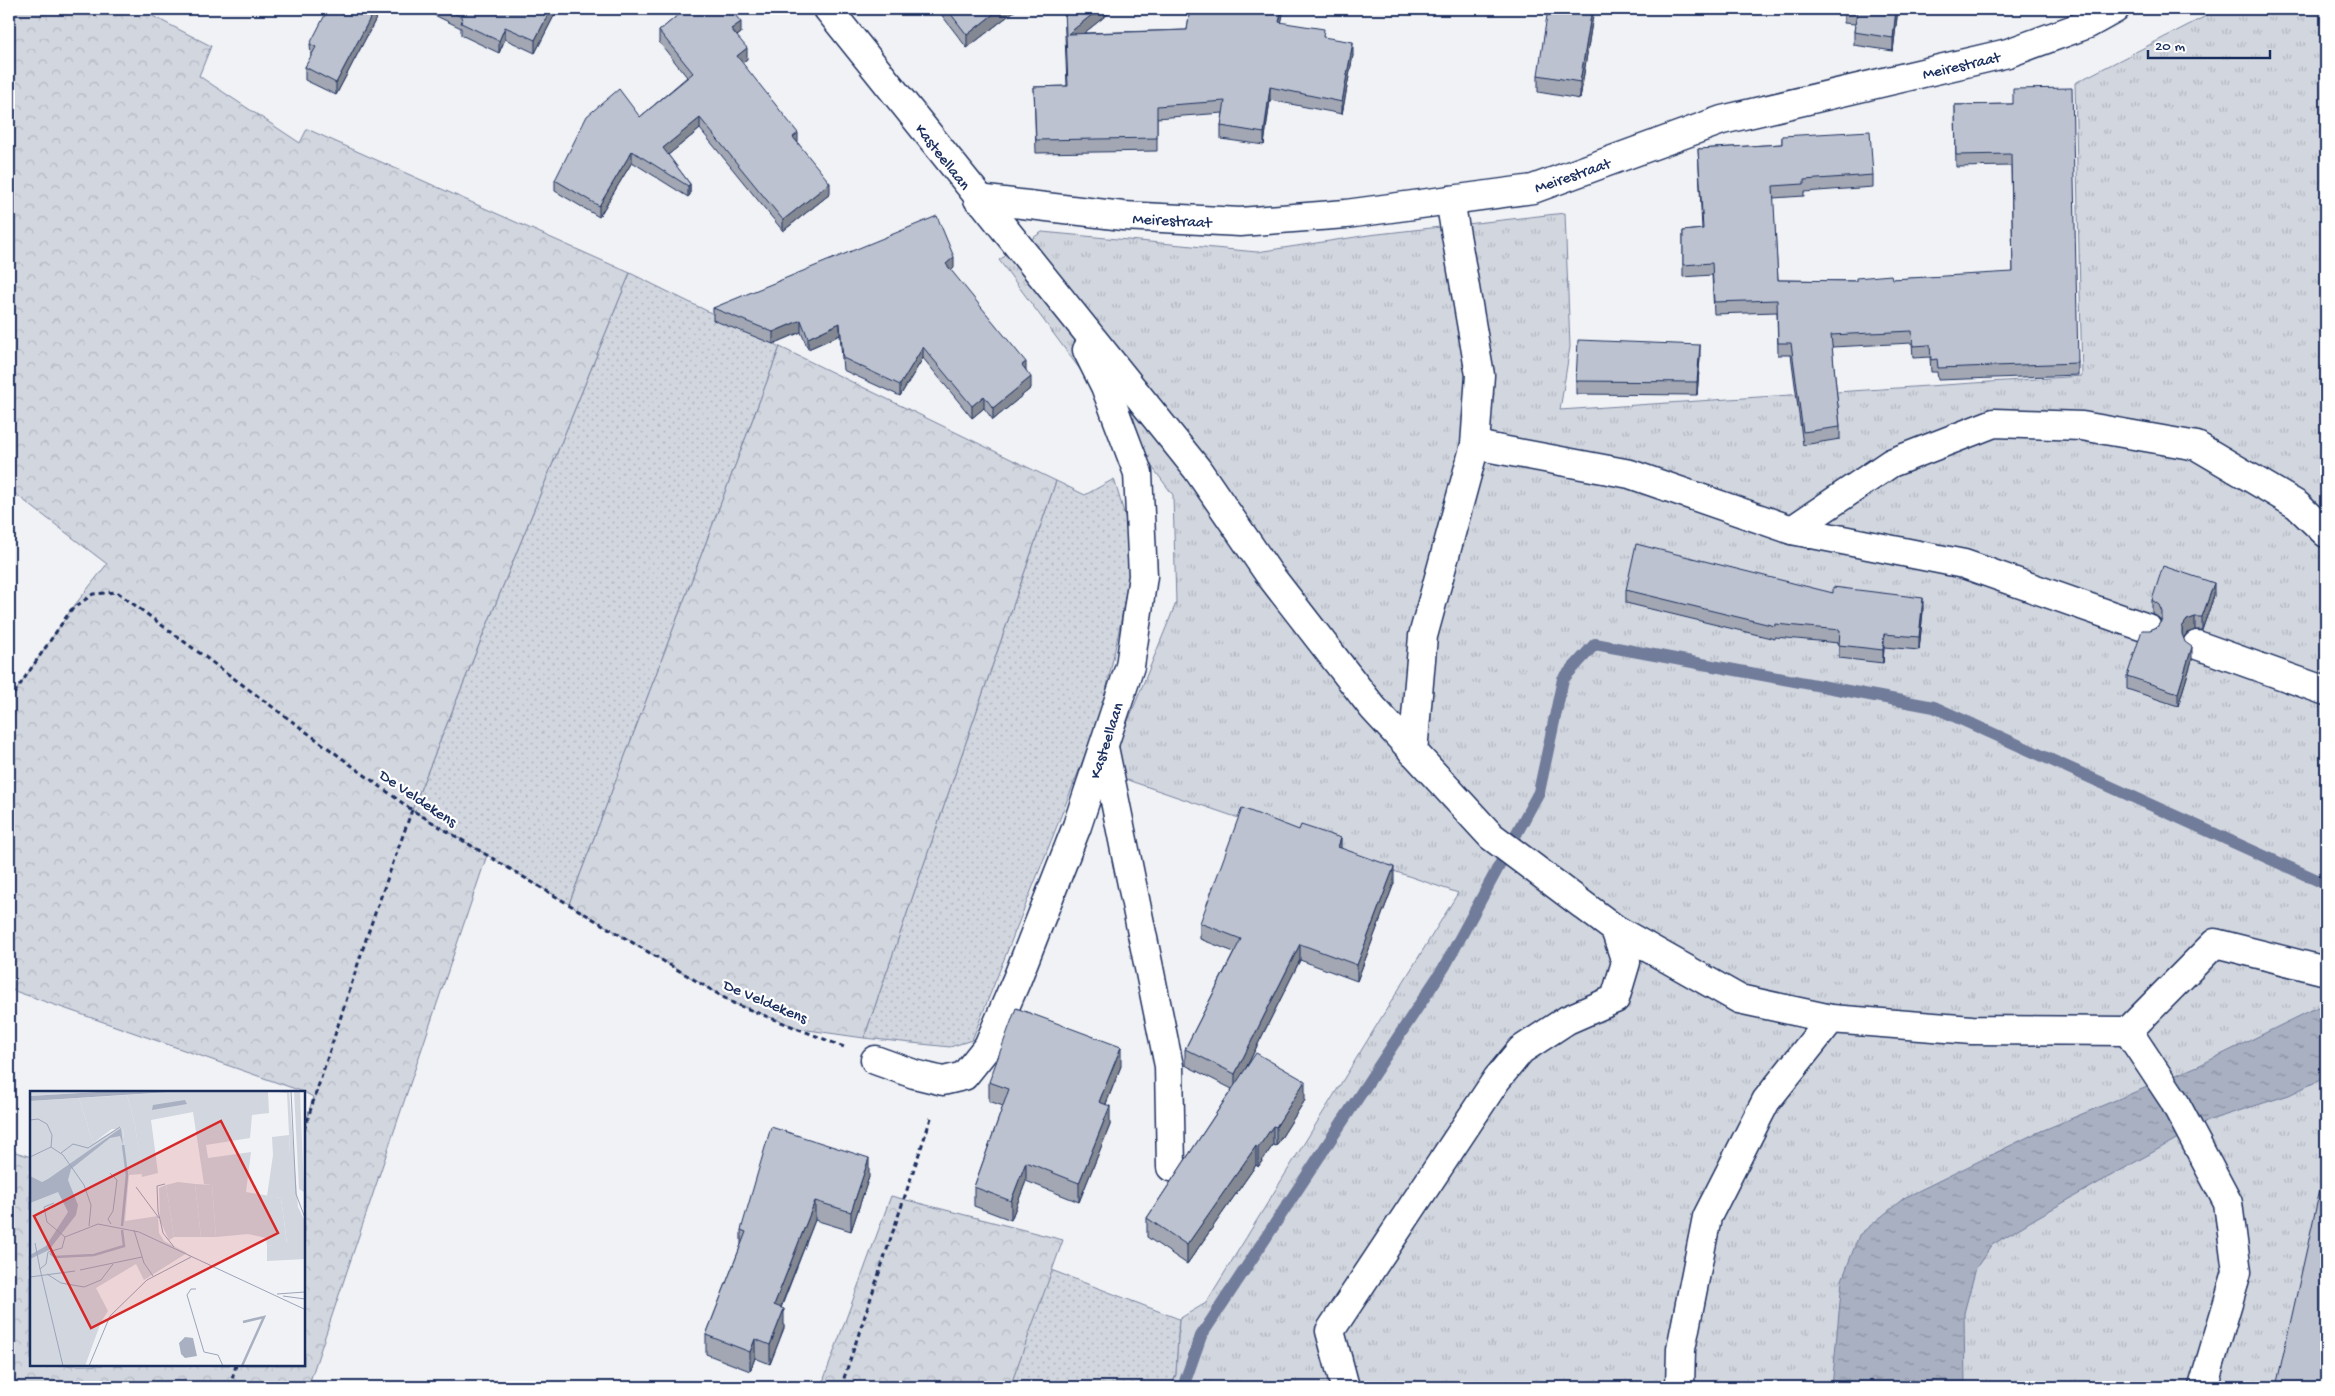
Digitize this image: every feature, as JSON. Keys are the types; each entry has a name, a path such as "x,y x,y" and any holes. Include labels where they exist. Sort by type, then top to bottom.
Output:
{"street":[{"name":"Kasteellaan","path":"828,9 978,199 1197,469 1269,574 1373,708 1494,839 1615,928 1739,999 1831,1019 1972,1030 2128,1031"},
{"name":"Meirestraat","path":"978,199 1123,216 1240,222 1346,214 1533,189 1722,120 2008,53 2088,24 2115,9"},
{"path":"1413,752 1423,636 1475,445 1480,375 1450,200"},
{"name":"Kasteellaan","path":"943,1081 964,1076 988,1046 1017,980 1077,826 1130,666 1143,576 1138,473 1105,386 1062,302"},
{"path":"1792,530 1891,463 1994,423 2082,426 2197,446 2297,505 2326,533"},
{"path":"1475,445 1630,474 1792,530 1964,564 2147,628"},
{"path":"2197,645 2326,691"},
{"path":"1104,746 1170,1066 1171,1167"},
{"path":"1345,1387 1330,1331 1497,1079 1521,1050 1567,1020 1615,999 1626,962 1615,928"},
{"path":"2203,1387 2237,1272 2228,1203 2173,1099 2128,1031 2215,943 2326,971"},
{"path":"1680,1387 1681,1349 1707,1217 1766,1101 1831,1019"},
{"path":"874,1060 914,1074 943,1081"}],"path":[{"name":"De Veldekens","path":"9,701 71,610 94,594 116,592 412,810 733,1003 874,1060"},
{"path":"305,1127 412,810"},
{"path":"841,1387 943,1081"},
{"path":"230,1387 236,1366"}],"green space":[{"path":"9,9 139,9 211,46 199,76 300,143 307,129 630,273 412,810 487,855 308,1387 9,1387 9,1150 30,1157 30,1366 305,1366 305,1126 313,1097 305,1091 9,989 9,701 71,610 107,564 9,489"},
{"path":"2212,9 2326,9 2326,1387 1171,1387 1176,1375 1179,1319 1206,1303 1458,893 1107,773 1176,603 1173,495 999,260 1042,232 1257,252 1369,235 1565,213 1570,347 1560,410 2082,376 2075,83 2204,17"},
{"path":"630,273 780,347 569,904 412,810"},
{"path":"780,347 1056,481 864,1038 801,1029 733,1003 569,904"},
{"path":"1114,479 1130,533 1130,568 1101,715 972,1040 950,1047 864,1038 1056,481 1085,495"},
{"path":"891,1196 1063,1240 1010,1387 821,1387"},
{"path":"1051,1270 1179,1319 1176,1375 1171,1387 1010,1387"}],"water":[{"path":"2326,1003 2326,1077 2289,1095 2210,1120 2036,1218 1992,1245 1976,1268 1964,1313 1965,1387 1832,1387 1842,1280 1859,1235 1904,1198 2034,1134 2200,1065"}],"building":[{"path":"328,9 375,9 336,83 305,67 316,47 310,44"},
{"path":"446,9 551,9 535,40 505,27 499,41 461,23 463,18"},
{"path":"685,9 730,9 741,22 731,29 747,48 737,56 798,133 793,137 830,183 783,220 700,118 663,148 690,184 688,186 632,151 599,206 555,180 587,116 619,89 640,117 693,73 659,31"},
{"path":"947,9 1000,9 967,35"},
{"path":"1065,9 1099,9 1068,34 1187,30 1190,9 1282,9 1279,22 1324,29 1323,37 1353,42 1342,102 1270,87 1264,133 1221,126 1225,101 1157,106 1157,138 1036,140 1034,87 1068,86"},
{"path":"1548,9 1592,9 1580,82 1538,75"},
{"path":"1844,9 1896,9 1893,38 1854,32 1857,12"},
{"path":"2072,88 2078,363 1938,368 1937,359 1931,360 1930,345 1913,346 1912,331 1831,335 1840,427 1803,432 1791,343 1778,343 1777,300 1714,302 1712,263 1683,265 1683,231 1703,229 1698,149 1782,144 1782,136 1870,131 1873,175 1804,180 1804,184 1773,186 1778,280 1856,281 1856,278 1891,275 1892,279 2013,272 2011,154 1956,155 1955,105 2013,104 2013,89"},
{"path":"937,216 954,257 946,264 1026,362 1022,365 1031,377 993,408 984,396 972,406 923,347 900,385 843,358 840,323 808,338 801,320 773,332 713,308"},
{"path":"1578,340 1700,345 1697,382 1576,381"},
{"path":"1636,544 1833,593 1833,587 1923,598 1919,637 1884,634 1883,650 1839,645 1840,630 1775,624 1775,626 1626,590"},
{"path":"2163,566 2214,583 2202,617 2187,620 2182,627 2185,642 2192,647 2178,693 2127,676 2142,630 2150,630 2157,627 2162,620 2162,612 2159,605 2152,600"},
{"path":"1242,808 1299,830 1301,825 1341,838 1338,847 1394,867 1357,965 1300,944 1235,1074 1185,1049 1241,939 1200,923"},
{"path":"1016,1008 1121,1047 1099,1102 1110,1106 1079,1183 1026,1162 1011,1201 974,1187 1009,1089 989,1082"},
{"path":"1256,1053 1305,1081 1276,1127 1273,1126 1258,1148 1256,1146 1187,1245 1147,1218"},
{"path":"771,1127 869,1158 851,1212 815,1201 774,1305 784,1309 770,1345 755,1339 750,1352 706,1335 746,1232 741,1230"},
{"path":"2326,1163 2326,1387 2276,1387"}],"waterway":[{"path":"1183,1387 1201,1336 1445,966 1539,792 1563,679 1595,644 1934,707 2326,884"}]}
